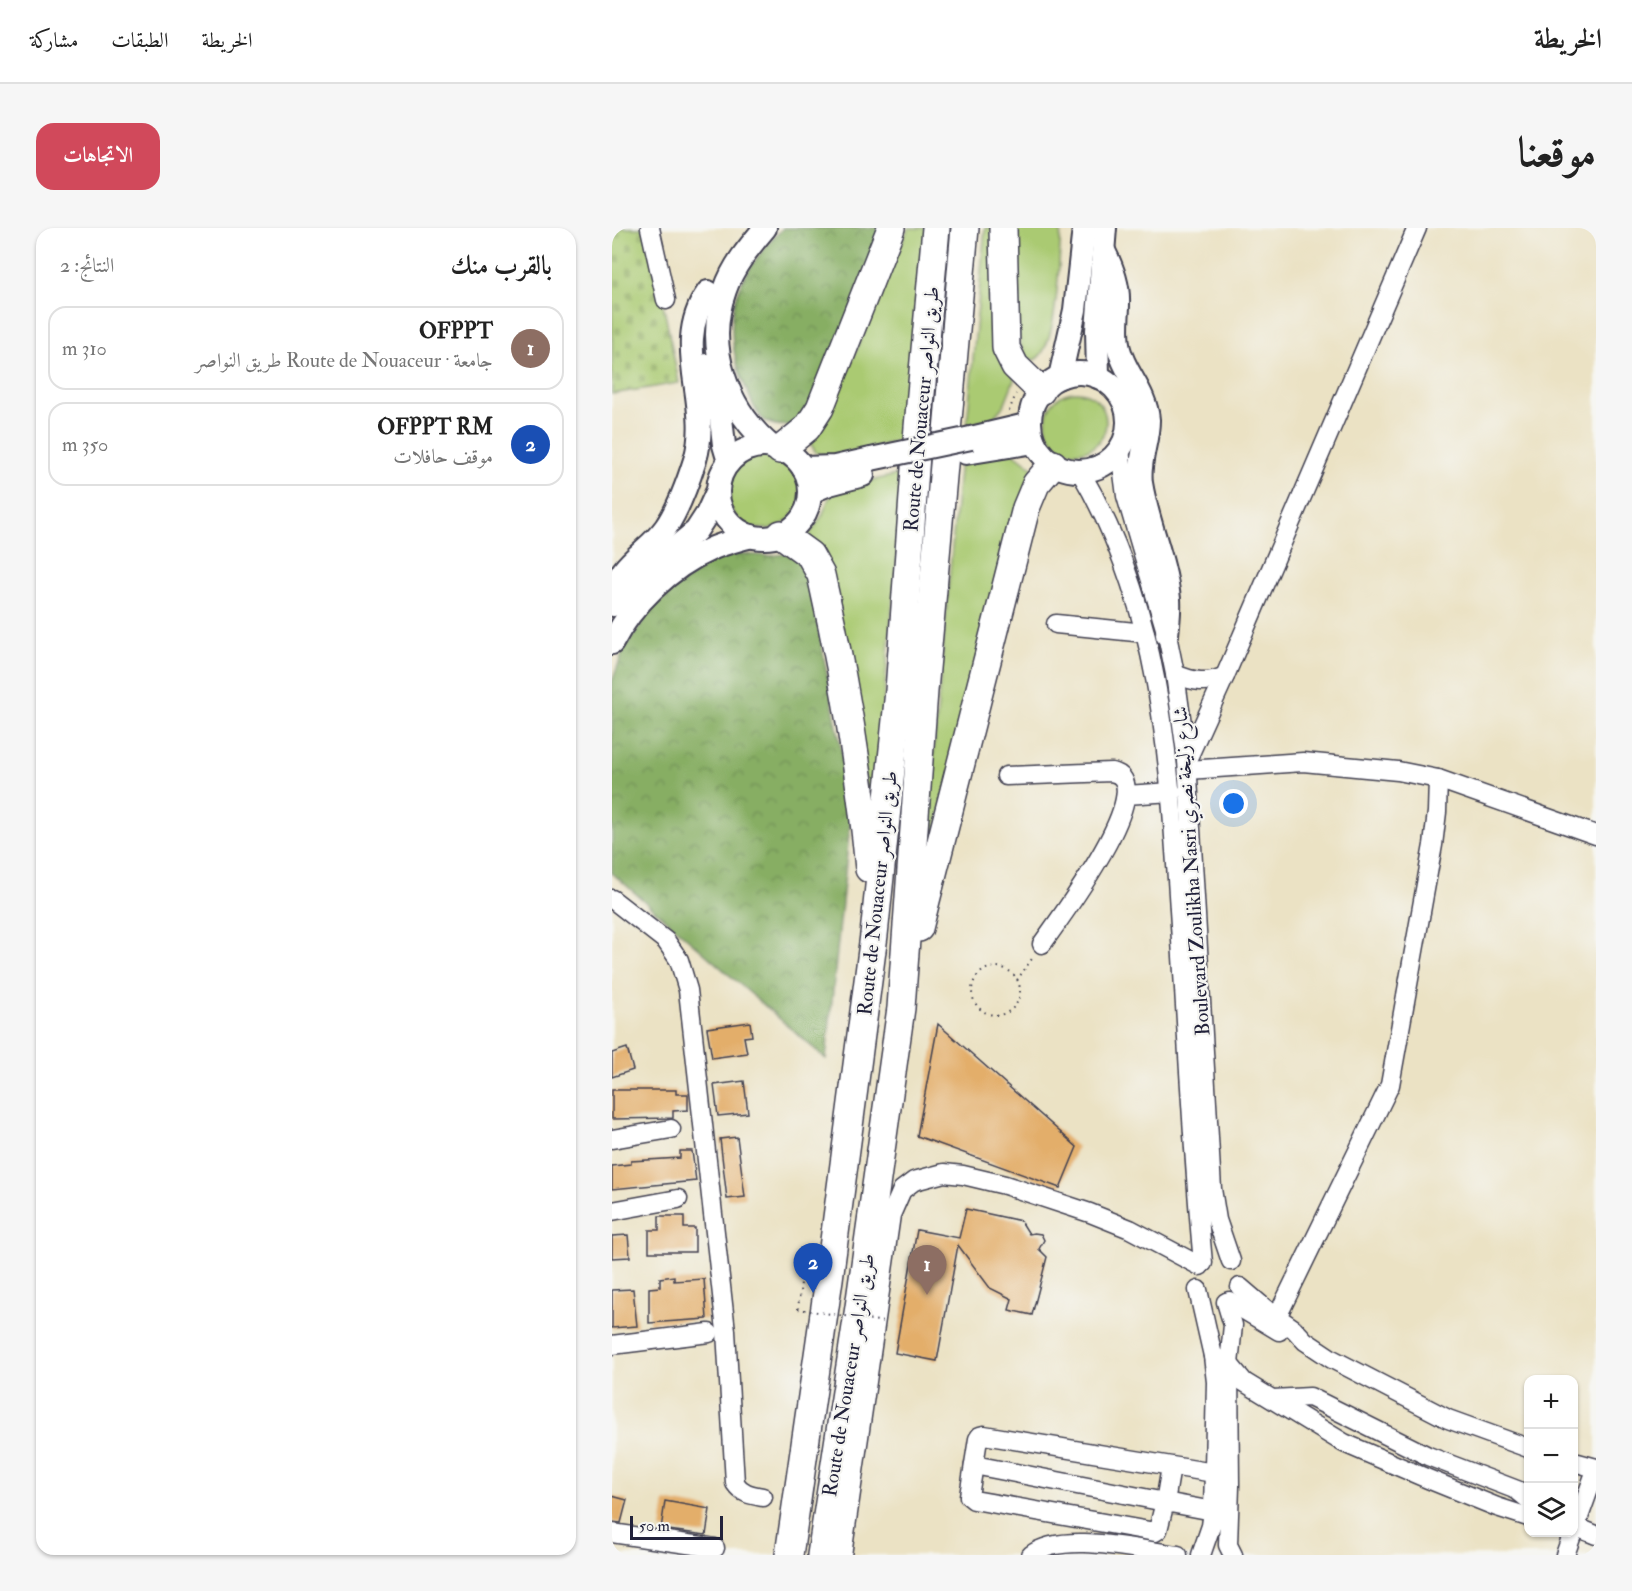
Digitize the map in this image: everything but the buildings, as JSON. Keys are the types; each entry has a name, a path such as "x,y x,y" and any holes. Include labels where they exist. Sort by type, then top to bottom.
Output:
{"highway":[{"path":"776,449 807,428 820,408 891,228"},
{"name":"Route de Nouaceur طريق النواصر","path":"789,1555 831,1267 874,935 898,691 936,228"},
{"name":"Route de Nouaceur طريق النواصر","path":"821,1555 901,1008 924,691 965,228"},
{"path":"1003,228 1006,348 1015,366 1040,385"},
{"path":"901,1008 943,831 1026,508 1036,483 1053,464"},
{"path":"781,534 810,555 821,576 862,798 874,935"}],"main road":[{"path":"612,606 615,585 621,572 666,527 695,460 700,424 693,360 692,334 695,315 726,254 746,228"},
{"path":"765,228 740,259 725,289 718,316 717,345 722,372 738,410 752,429 776,449 794,458 803,468 810,492 803,516 794,527 766,538 751,536 736,529 724,516 718,499 722,473 729,462 747,449 756,447 776,449"},
{"path":"1024,432 1040,385 1076,310 1084,228"},
{"path":"1098,377 1097,330 1105,228"},
{"path":"1104,251 1118,291 1118,347 1124,363 1141,392 1147,411 1147,430 1140,463 1140,477 1167,586 1169,614 1156,634"},
{"path":"708,292 702,320 703,348 721,418 729,462"},
{"path":"1024,432 1053,464 1071,471 1080,471 1103,466 1120,450 1127,432 1125,404 1114,388 1098,377 1073,374 1040,385"},
{"path":"810,492 873,466 1024,432"},
{"path":"803,468 873,466"},
{"path":"612,606 628,587 696,531 718,490"},
{"path":"612,644 634,608 652,589 697,556 718,546 751,536"}],"street":[{"path":"650,228 666,300"},
{"path":"1417,228 1188,765 1303,762 1398,771 1438,779 1596,835"},
{"name":"Boulevard Zoulikha Nasri شارع زليخة نصري","path":"1120,450 1126,496 1156,634 1156,674 1172,792 1199,1276 1221,1360"},
{"name":"Boulevard Zoulikha Nasri شارع زليخة نصري","path":"1080,471 1107,520 1129,575 1175,674 1188,765 1212,1189 1217,1220 1231,1261"},
{"path":"1056,624 1156,634"},
{"path":"1175,674 1196,682 1206,682 1225,676"},
{"path":"1006,776 1111,772 1123,778 1126,795 1106,848 1042,944"},
{"path":"1277,1317 1390,1085 1433,845 1438,779"},
{"path":"1126,795 1172,792"},
{"path":"612,899 666,941 679,960 688,990 726,1331 735,1483 740,1490 764,1497"},
{"path":"612,1139 672,1129"},
{"path":"842,1555 891,1215 902,1190 914,1181 944,1173 1005,1185 1090,1213 1130,1229 1170,1252 1199,1276 1209,1301 1232,1296 1277,1317 1294,1329 1305,1341 1332,1359 1448,1419 1524,1447"},
{"path":"612,1211 678,1199"},
{"path":"1199,1276 1215,1258 1231,1261 1240,1275 1232,1296 1233,1325 1216,1382 1213,1511 1211,1526 1201,1555"},
{"path":"1232,1296 1289,1337 1305,1341"},
{"path":"612,1345 709,1332"},
{"path":"1221,1360 1244,1382 1344,1443 1497,1507 1524,1516"},
{"path":"1221,1360 1230,1486 1226,1552"},
{"path":"1273,1399 1310,1397 1428,1456 1517,1490 1524,1496"},
{"path":"1171,1467 1165,1502 1158,1530 1155,1532 974,1500 969,1496 978,1439 984,1435 1214,1473"},
{"path":"1578,1463 1596,1469 1578,1518"},
{"path":"974,1466 1213,1511"},
{"path":"1578,1530 1596,1535"},
{"path":"612,1533 715,1548"},
{"path":"1565,1555 1571,1537"},
{"path":"1031,1555 1055,1545 1079,1543 1112,1545 1178,1555"}],"path":[{"path":"1024,432 1005,419 1040,385"},
{"path":"1017,980 1002,968 995,967 982,972 974,982 975,1002 984,1012 990,1014 997,1015 1010,1011 1020,993 1017,980 1042,944"},
{"path":"802,1274 798,1309 885,1322"}],"green space":[{"path":"612,228 648,228 679,383 612,394"},
{"path":"783,228 886,228 809,411 794,425 787,426 767,422 756,410 743,383 735,357 732,332 734,305 746,274"},
{"path":"908,228 927,228 908,438 850,453 826,455 816,453 809,441 828,418"},
{"path":"985,228 996,228 1014,380 1004,405 993,418 967,425"},
{"path":"1017,228 1061,228 1053,320 1042,352 1034,360 1025,357 1018,328 1016,312"},
{"path":"1076,392 1093,397 1101,405 1106,422 1101,439 1093,447 1076,452 1059,447 1051,439 1046,422 1051,405 1059,397"},
{"path":"1012,452 1033,468 922,881 960,460"},
{"path":"764,455 778,458 790,466 798,478 801,492 798,506 790,518 778,526 764,529 750,526 738,518 730,506 727,492 730,478 738,466 750,458"},
{"path":"905,473 873,813 807,538 822,516 829,498 835,493 861,483"},
{"path":"785,554 797,558 808,574 841,748 851,814 826,1059 612,873 612,682 623,651 650,611 674,589 714,560 728,555 769,556"}],"place":[{"name":"OFPPT RM","path":"813,1293"},
{"name":"OFPPT","path":"927,1295"}]}
